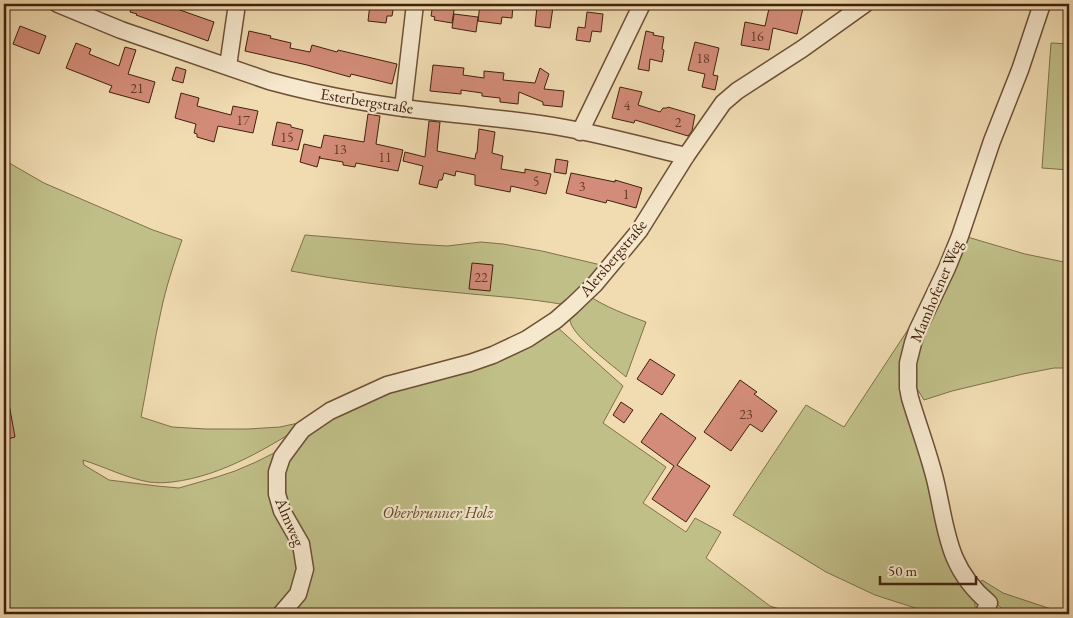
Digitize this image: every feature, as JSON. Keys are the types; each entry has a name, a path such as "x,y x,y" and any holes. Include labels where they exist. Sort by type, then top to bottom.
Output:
{"street":[{"name":"Esterbergstraße","path":"58,4 121,30 228,66 269,82 320,94 403,108 565,128 686,156"},
{"path":"228,66 237,4"},
{"path":"403,108 415,4"},
{"path":"580,132 642,4"},
{"name":"Alersbergstraße","path":"302,430 330,411 387,385 493,356 541,330 572,306 608,268 638,232 686,156 723,104 737,91 802,49 865,4"},
{"name":"Mamhofener Weg","path":"986,608 978,592 959,566 950,546 935,479 910,398 908,363 912,343 960,236 992,141 1026,55 1042,4"},
{"name":"Almweg","path":"281,614 298,594 305,569 301,544 282,511 277,494 276,472 282,457 302,430"}],"green space":[{"path":"1051,43 1069,44 1069,170 1042,168"},
{"name":"Oberbrunner Holz","path":"4,160 44,183 153,230 182,240 163,302 141,417 172,427 206,429 280,427 312,420 245,459 209,474 191,479 166,483 149,482 83,460 84,465 109,480 179,488 235,471 280,450 368,397 557,327 623,386 603,423 666,467 643,503 686,532 695,518 721,532 706,558 770,606 795,614 4,614"},
{"path":"305,235 447,246 481,242 503,244 601,265 566,305 371,283 291,271"},
{"path":"964,236 1025,254 1069,263 1069,368 1054,368 1023,374 952,391 924,400 918,390 912,385 912,363"},
{"path":"588,295 624,314 646,322 626,377 584,341 572,325 571,316"},
{"path":"911,325 904,372 975,599 974,614 934,614 875,595 826,572 733,515 806,405 844,427"},
{"path":"982,580 1003,593 1069,614 1008,614 979,583"}],"building":[{"path":"132,4 179,4 177,9 214,22 208,41 136,15 130,12"},
{"path":"370,4 394,4 392,16 387,16 386,23 368,21"},
{"path":"433,4 455,4 452,23 434,20 435,17 431,16"},
{"path":"480,4 513,4 512,18 502,17 501,24 478,21"},
{"path":"770,4 804,4 797,34 773,28 769,50 741,45 745,22 765,26"},
{"path":"537,6 553,7 550,28 535,26"},
{"path":"587,12 603,14 601,32 592,31 590,42 576,40 578,27 585,28"},
{"path":"454,14 478,17 476,32 452,28"},
{"path":"20,26 46,36 39,54 13,44"},
{"path":"249,31 291,43 290,48 310,52 312,45 397,64 392,84 351,74 350,77 245,51"},
{"path":"646,31 654,33 653,35 664,37 662,62 650,59 649,71 638,69"},
{"path":"695,42 719,48 713,75 718,76 715,90 702,87 705,74 688,70"},
{"path":"76,43 91,49 89,54 119,66 125,47 136,50 128,74 155,82 149,103 109,92 112,86 66,68"},
{"path":"433,65 464,68 463,75 484,78 484,71 504,73 503,80 535,83 540,68 549,74 544,89 564,91 562,107 543,105 543,102 519,92 518,104 500,102 500,98 482,96 482,93 461,90 461,94 430,91"},
{"path":"176,67 186,70 183,83 172,80"},
{"path":"620,87 642,92 638,105 660,112 663,108 668,107 695,115 692,131 688,136 635,120 634,123 612,118"},
{"path":"181,93 199,98 197,106 231,115 233,106 258,111 253,133 218,126 214,142 197,137 197,134 194,133 196,124 175,118"},
{"path":"368,114 380,116 376,144 403,150 398,171 356,163 355,167 343,165 343,162 319,158 317,167 300,162 304,144 321,148 324,135 364,142"},
{"path":"429,121 440,122 437,151 475,159 479,129 495,132 492,153 503,156 501,169 525,173 525,169 551,174 546,194 511,186 510,192 475,185 475,175 456,171 455,176 444,173 442,180 439,180 437,188 419,184 423,166 403,161 405,152 425,157"},
{"path":"277,122 303,130 298,150 272,145"},
{"path":"556,159 568,161 566,174 554,172"},
{"path":"571,173 615,182 615,180 642,188 636,208 607,200 606,203 566,193"},
{"path":"472,263 493,265 490,291 469,289"},
{"path":"650,359 675,375 662,395 637,379"},
{"path":"740,380 757,392 754,394 777,411 762,432 750,424 731,451 704,432"},
{"path":"621,402 633,410 624,423 613,415"},
{"path":"9,404 15,437 4,440 4,405"},
{"path":"661,413 696,438 677,465 710,486 686,522 652,499 674,466 641,442"}]}
